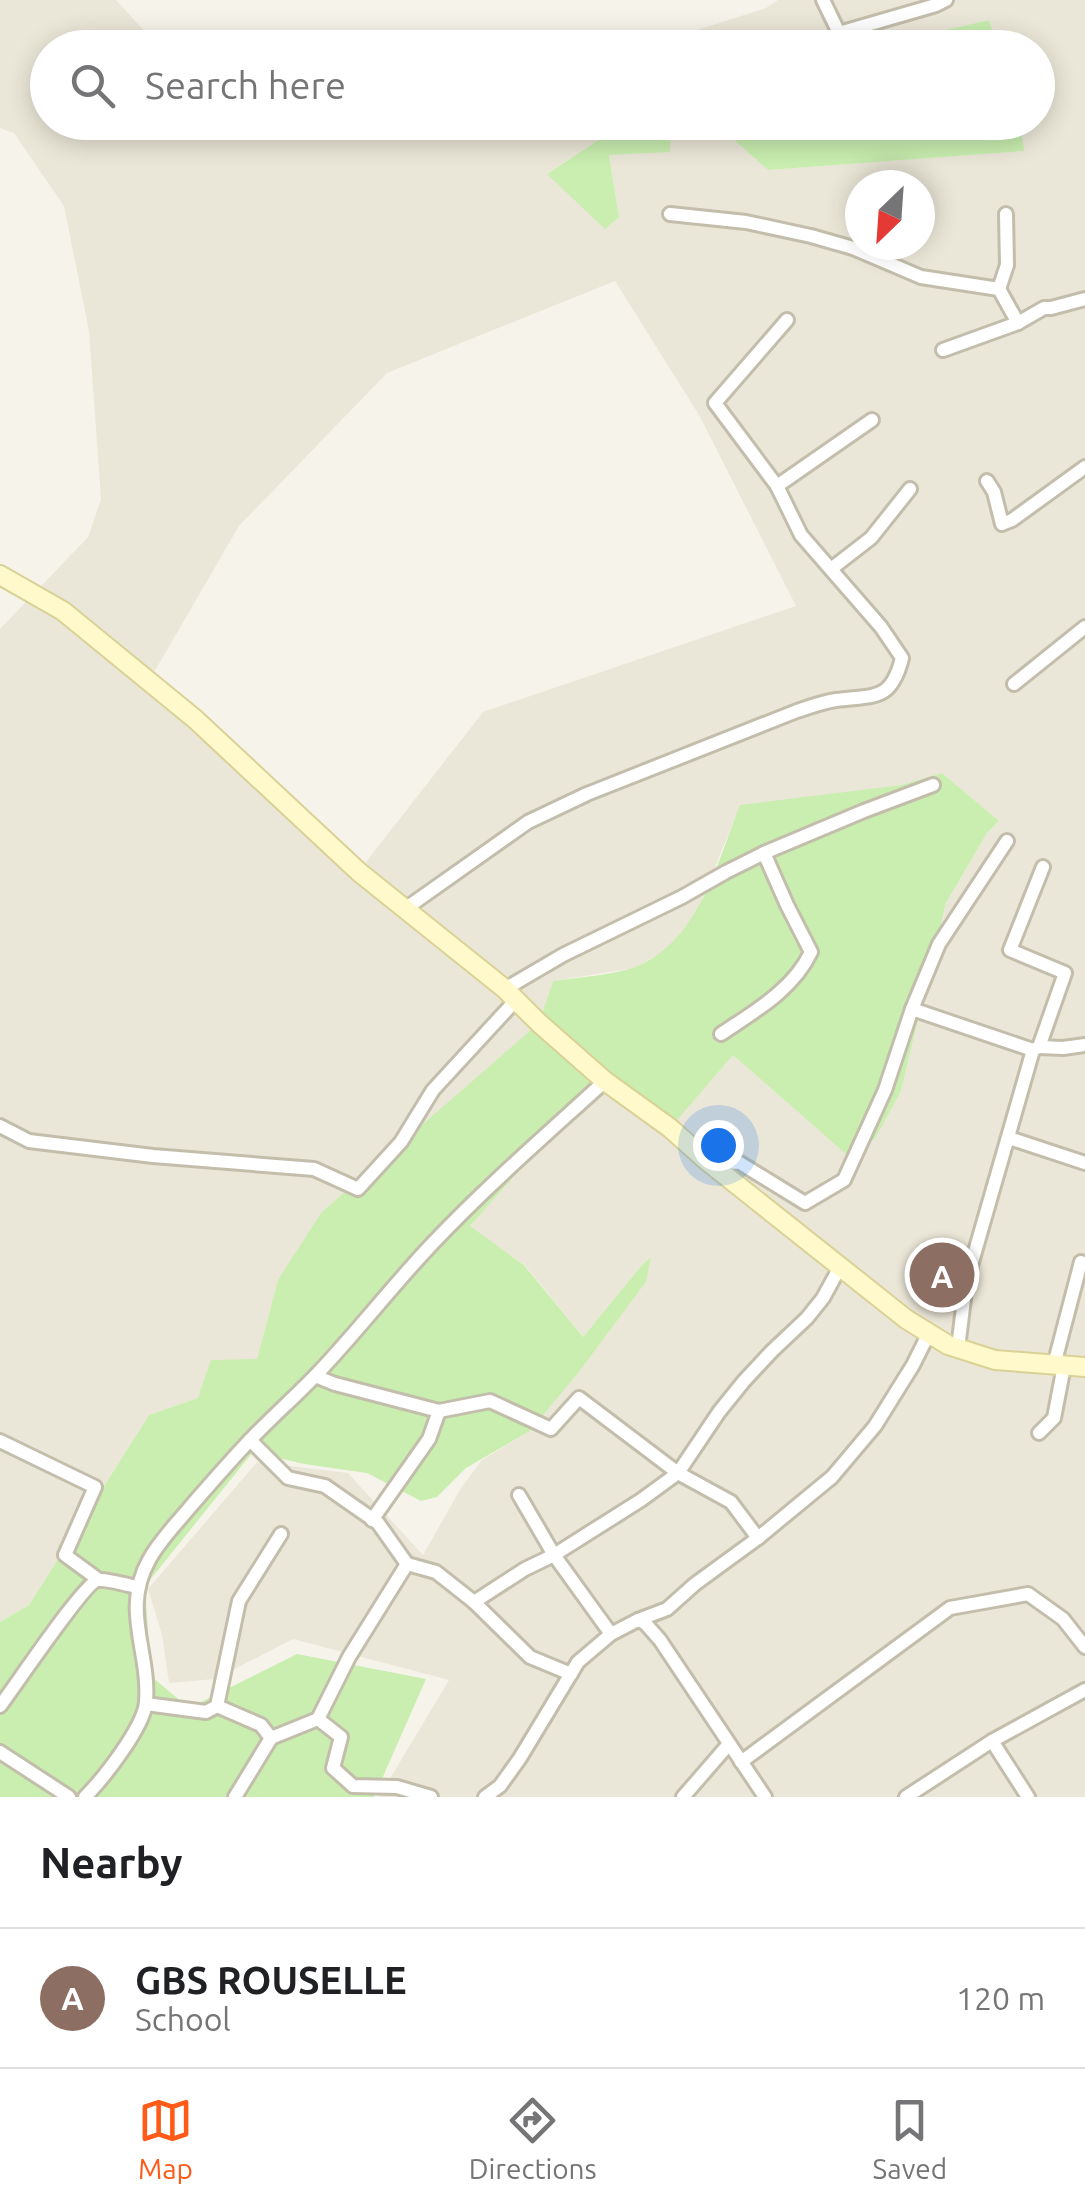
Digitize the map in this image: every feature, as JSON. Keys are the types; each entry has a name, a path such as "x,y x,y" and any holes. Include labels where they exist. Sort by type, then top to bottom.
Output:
{"street":[{"path":"823,0 838,30"},
{"path":"849,30 946,0"},
{"path":"670,214 746,222 812,236 853,248 921,277 999,289"},
{"path":"1006,214 1007,266 999,289 1018,323"},
{"path":"943,350 1018,323 1044,308 1085,298"},
{"path":"404,909 504,837 572,801 796,711 830,701 872,698 896,680 902,658 801,535 776,486 715,404 787,320"},
{"path":"776,486 872,420"},
{"path":"987,481 1002,524 1085,467"},
{"path":"830,570 871,538 910,489"},
{"path":"0,575 64,611 195,719 359,872 510,994 605,1081 670,1128 928,1334 996,1360 1085,1367"},
{"path":"1014,684 1085,627"},
{"path":"0,1126 29,1141 314,1169 358,1189 401,1142 434,1090 510,994 563,955 764,853 933,785"},
{"path":"707,1161 740,1163 805,1203 844,1180 884,1090 938,944 1007,841"},
{"path":"721,1034 773,998 802,972 812,952 764,853"},
{"path":"958,1348 966,1282 1036,1049 1065,974 1010,950 1043,868"},
{"path":"912,1009 1036,1049 1085,1045"},
{"path":"85,1797 99,1783 141,1720 146,1704 135,1613 137,1586 149,1558 250,1440 315,1376 432,1244 605,1081"},
{"path":"1009,1138 1085,1163"},
{"path":"1040,1433 1054,1418 1059,1365 1081,1262"},
{"path":"474,1602 641,1500 678,1473 744,1381 823,1298 840,1267"},
{"path":"486,1797 500,1786 578,1662 611,1634 667,1610 832,1477 875,1426 928,1334"},
{"path":"315,1376 439,1411 490,1402 551,1430 579,1398 678,1473 731,1502 758,1538"},
{"path":"372,1520 429,1439 439,1411"},
{"path":"250,1440 288,1478 325,1486 378,1523 407,1564 436,1572 474,1602 530,1657 571,1674"},
{"path":"0,1441 95,1487 65,1555 98,1580 137,1586"},
{"path":"519,1495 554,1555 611,1634"},
{"path":"146,1704 206,1712 217,1706 239,1600 281,1534"},
{"path":"235,1797 271,1738 318,1719 349,1657 407,1564"},
{"path":"0,1706 67,1611 98,1580"},
{"path":"741,1762 950,1608 1028,1594 1062,1619 1085,1647"},
{"path":"660,1640 667,1610"},
{"path":"638,1620 660,1640 764,1797"},
{"path":"906,1797 992,1740 1085,1690"},
{"path":"217,1706 261,1725 271,1738"},
{"path":"318,1719 341,1737 334,1768 350,1792 397,1787 432,1797"},
{"path":"992,1740 1028,1797"},
{"path":"682,1797 729,1744"},
{"path":"0,1752 69,1797"}],"shaded area":[{"path":"0,0 116,0 143,30 30,30 30,140 598,140 548,173 619,217 609,155 669,147 670,140 734,140 768,170 1023,151 1022,140 1055,140 1055,30 992,30 989,20 945,30 697,30 766,8 778,0 1085,0 1085,1797 379,1797 449,1680 293,1639 215,1679 169,1683 162,1635 148,1589 257,1462 348,1473 423,1555 461,1488 482,1460 530,1431 646,1282 650,1258 583,1337 525,1265 469,1227 572,1111 605,1081 733,1055 846,1154 875,1139 901,1091 946,903 987,833 999,822 942,773 901,785 740,806 696,914 667,949 635,968 553,981 539,1023 278,1280 257,1359 198,1398 149,1415 29,1605 0,1622 0,629 88,537 101,499 89,331 64,206 14,133 0,128","holes":["615,281 699,415 796,606 483,712 359,871 149,681 239,526 387,373"]}],"green space":[{"path":"989,20 992,30 945,30"},
{"path":"598,140 671,140 670,152 609,155 619,217 605,229 547,174"},
{"path":"734,140 1022,140 1024,151 768,170"},
{"path":"942,773 999,821 987,833 946,903 901,1091 875,1139 847,1155 733,1055 670,1128 605,1081 572,1111 470,1226 524,1265 583,1337 651,1257 646,1282 530,1431 466,1468 437,1497 421,1501 367,1473 253,1452 145,1586 151,1676 189,1708 297,1654 426,1679 374,1797 0,1797 0,1622 29,1605 149,1415 198,1398 211,1360 257,1359 278,1280 321,1213 539,1023 553,981 630,969 659,953 677,937 704,897 740,805 901,785"}],"place":[{"name":"GBS ROUSELLE","path":"942,1275"}]}
